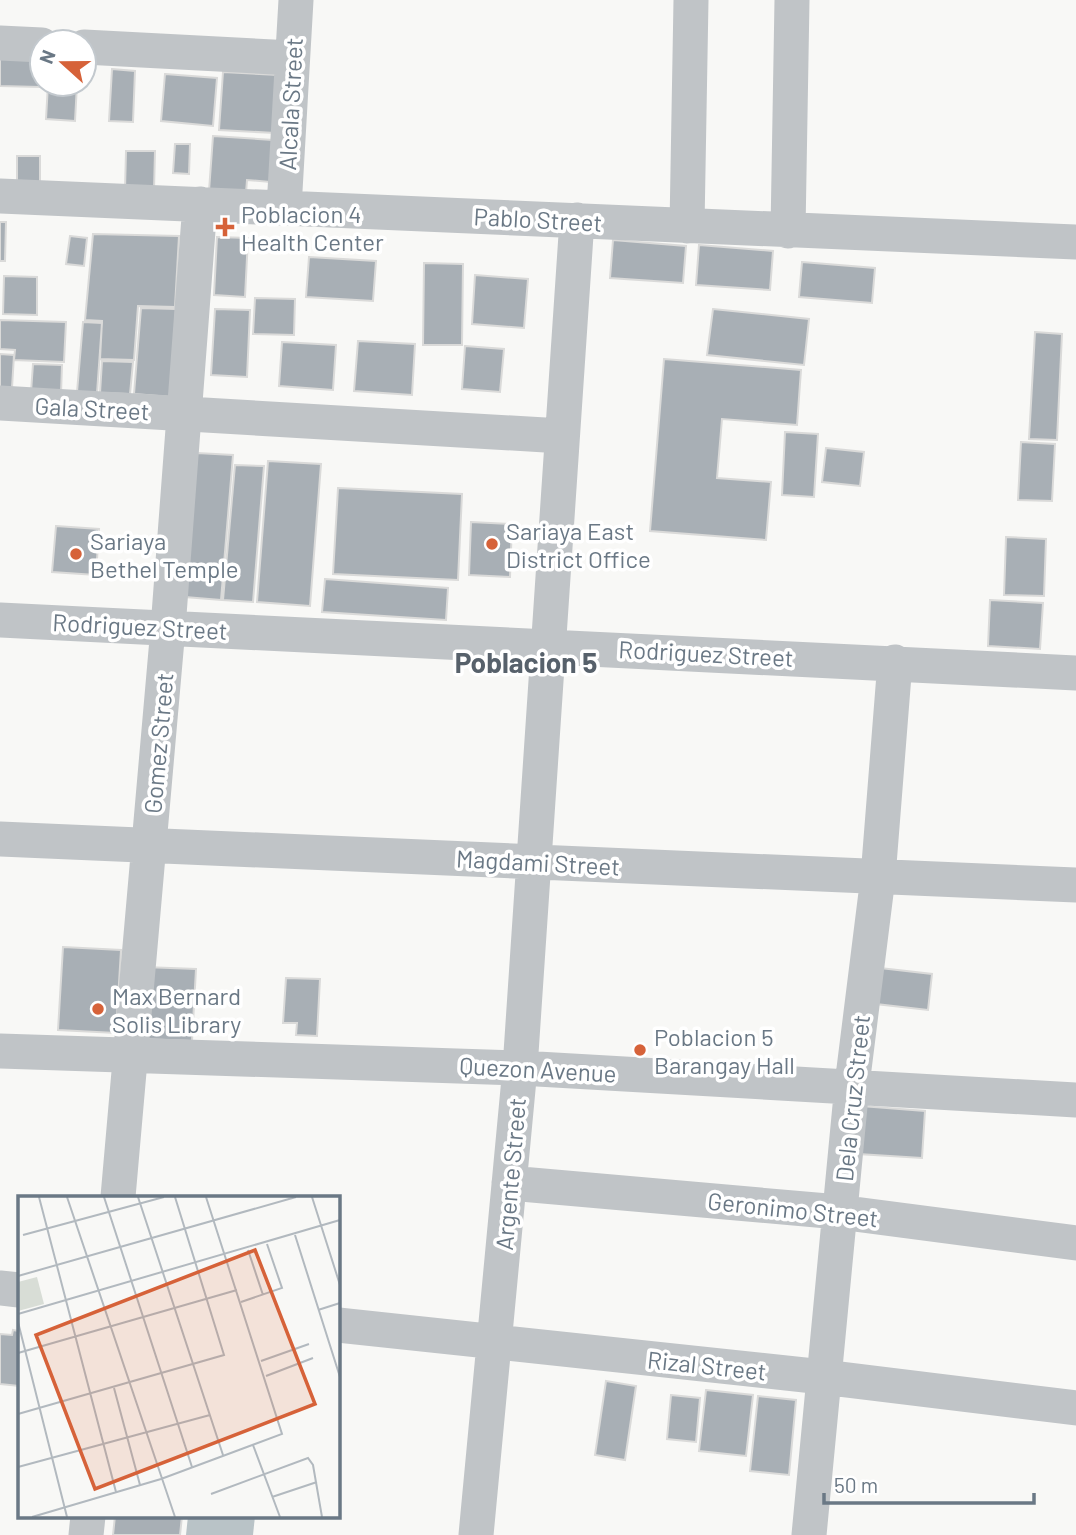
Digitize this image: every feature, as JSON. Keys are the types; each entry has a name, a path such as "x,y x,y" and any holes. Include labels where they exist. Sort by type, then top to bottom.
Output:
{"street":[{"name":"Alcala Street","path":"284,208 296,0"},
{"path":"687,226 691,0"},
{"path":"788,231 792,0"},
{"path":"0,43 28,44"},
{"path":"98,48 292,58"},
{"name":"Pablo Street","path":"0,196 1076,242"},
{"name":"Gomez Street","path":"118,1196 168,628 200,204"},
{"name":"Argente Street","path":"476,1535 520,1068 546,645 578,220"},
{"name":"Gala Street","path":"0,402 562,436"},
{"name":"Rodriguez Street","path":"0,620 1076,673"},
{"name":"Dela Cruz Street","path":"809,1535 852,1085 878,877 895,662"},
{"name":"Magdami Street","path":"0,839 1076,885"},
{"name":"Quezon Avenue","path":"0,1051 520,1068 852,1085 1076,1100"},
{"name":"Geronimo Street","path":"509,1182 839,1212 1076,1243"},
{"path":"0,1288 18,1290"},
{"name":"Rizal Street","path":"340,1325 823,1377 1076,1408"}],"shaded area":[{"path":"188,1518 255,1518 253,1535 186,1535"}],"building":[{"path":"0,56 28,57 28,87 0,86"},
{"path":"112,69 135,71 133,122 109,121"},
{"path":"223,72 279,75 275,133 219,130"},
{"path":"165,74 217,78 213,126 161,121"},
{"path":"47,98 76,98 75,121 46,119"},
{"path":"213,136 273,140 270,182 247,180 246,193 209,191"},
{"path":"175,144 190,144 189,174 173,173"},
{"path":"126,151 155,151 154,191 125,190"},
{"path":"17,156 40,156 40,185 17,185"},
{"path":"0,222 6,222 5,261 0,261"},
{"path":"93,234 179,236 175,307 138,306 134,360 100,359 102,321 85,320"},
{"path":"70,236 87,238 84,266 66,264"},
{"path":"217,237 248,238 245,297 214,295"},
{"path":"613,240 686,246 683,283 610,278"},
{"path":"699,245 773,251 770,290 696,285"},
{"path":"309,257 376,261 373,301 306,297"},
{"path":"802,262 875,268 872,303 799,297"},
{"path":"424,263 463,264 462,345 423,345"},
{"path":"475,275 528,279 524,328 472,324"},
{"path":"4,276 37,277 37,315 3,314"},
{"path":"255,298 295,299 294,335 253,334"},
{"path":"141,308 176,309 171,397 134,394"},
{"path":"215,309 250,310 247,377 211,375"},
{"path":"713,309 809,319 804,365 707,355"},
{"path":"0,320 66,322 64,362 14,360 15,350 0,349"},
{"path":"83,322 102,323 97,393 77,392"},
{"path":"1035,332 1062,334 1057,440 1029,439"},
{"path":"358,341 415,344 412,395 354,391"},
{"path":"282,342 336,345 333,390 279,386"},
{"path":"465,346 504,349 500,392 462,389"},
{"path":"0,354 14,355 12,388 0,387"},
{"path":"664,359 801,370 797,425 722,419 717,478 771,482 766,540 650,531"},
{"path":"102,361 133,362 130,394 100,393"},
{"path":"33,364 62,365 61,394 31,392"},
{"path":"785,432 818,434 814,497 782,495"},
{"path":"1021,442 1055,444 1052,501 1018,500"},
{"path":"826,448 864,452 860,486 822,482"},
{"path":"197,453 233,455 221,600 185,597"},
{"path":"268,461 321,464 310,606 257,602"},
{"path":"235,465 264,466 253,602 223,600"},
{"path":"338,488 462,494 458,580 333,574"},
{"path":"471,522 512,524 510,577 469,575"},
{"path":"56,526 99,529 96,575 52,572"},
{"path":"1006,537 1046,539 1044,596 1004,595"},
{"path":"325,579 448,588 446,620 322,612"},
{"path":"990,600 1043,603 1040,649 988,646"},
{"path":"63,947 121,950 116,1033 58,1030"},
{"path":"144,967 196,969 192,1041 140,1039"},
{"path":"880,968 932,974 928,1010 876,1004"},
{"path":"286,978 320,979 317,1036 296,1035 297,1023 283,1023"},
{"path":"861,1106 925,1111 922,1158 858,1154"},
{"path":"13,1330 18,1331 18,1386 0,1384 0,1334 12,1335"},
{"path":"606,1381 636,1386 625,1460 595,1455"},
{"path":"706,1390 753,1395 746,1456 699,1451"},
{"path":"671,1395 700,1398 696,1442 667,1439"},
{"path":"758,1396 796,1400 789,1475 750,1471"},
{"path":"115,1518 182,1518 180,1535 113,1535"}],"place":[{"name":"Poblacion 4 Health Center","path":"225,227"},
{"name":"Sariaya East District Office","path":"492,544"},
{"name":"Sariaya Bethel Temple","path":"76,554"},
{"name":"Max Bernard Solis Library","path":"98,1009"},
{"name":"Poblacion 5 Barangay Hall","path":"640,1050"}],"district":[{"name":"Poblacion 5","path":"526,662"}]}
